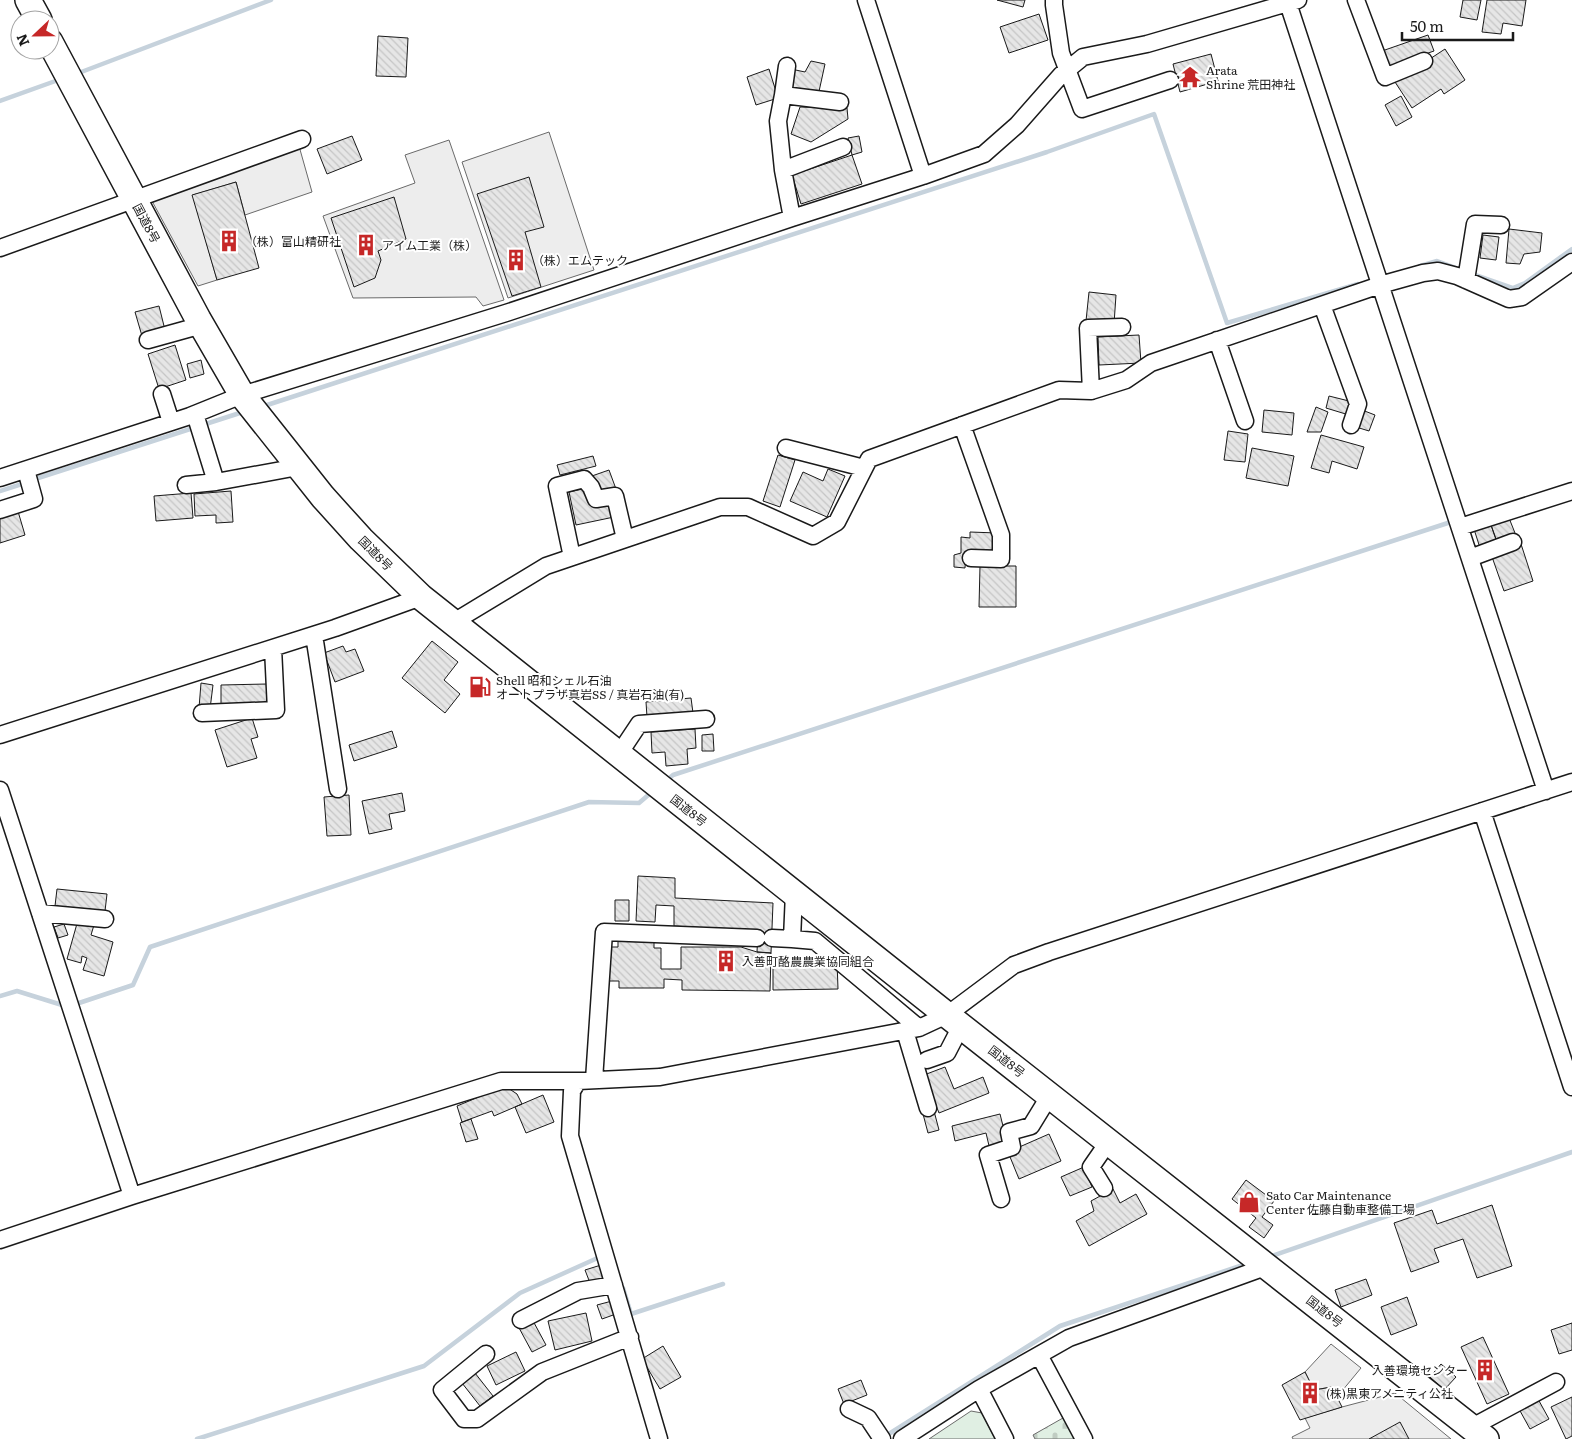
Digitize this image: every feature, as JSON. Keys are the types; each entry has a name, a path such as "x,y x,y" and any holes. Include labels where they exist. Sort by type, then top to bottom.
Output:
{"highway":[{"name":"国道8号","path":"60,60 202,325 242,395 298,467 361,539 421,597 452,623 1479,1433"}],"street":[{"path":"866,0 923,176"},
{"path":"1054,0 1061,53 1082,109 1170,80"},
{"path":"1356,0 1385,77 1424,61"},
{"path":"0,478 195,414 242,395 506,313 923,176 984,154 1017,125 1061,75 1083,57 1147,44 1291,1 1380,285 1546,791"},
{"path":"787,66 778,121 783,170 792,218"},
{"path":"783,95 840,102"},
{"path":"0,248 302,139"},
{"path":"783,170 843,147"},
{"path":"1466,280 1475,224 1501,225"},
{"path":"452,623 546,566 720,507 748,507 813,536 837,522 869,459 1059,390 1091,390 1126,380 1151,363 1380,285 1423,273 1438,271 1457,276 1509,299 1522,297 1572,262"},
{"path":"1322,305 1358,404 1352,425"},
{"path":"148,340 202,325"},
{"path":"1091,390 1088,328 1122,328"},
{"path":"1217,340 1245,421"},
{"path":"162,394 171,422"},
{"path":"195,414 216,482"},
{"path":"962,425 1001,535 1002,559 971,558"},
{"path":"786,448 864,468"},
{"path":"186,485 216,482 298,467"},
{"path":"0,510 34,499 26,470"},
{"path":"572,557 557,486 584,479 591,486 596,499 615,496 625,539"},
{"path":"1460,528 1572,491"},
{"path":"1470,558 1513,542"},
{"path":"0,736 314,635 421,597"},
{"path":"314,635 338,789"},
{"path":"202,713 276,710 273,648"},
{"path":"619,754 639,724 706,719"},
{"path":"0,1240 132,1196 501,1081 586,1081 660,1077 954,1020 1014,965 1572,782"},
{"path":"0,790 132,1196"},
{"path":"1482,811 1572,1087"},
{"path":"792,939 794,893"},
{"path":"40,913 105,919"},
{"path":"659,1439 570,1136 572,1091 586,1081 604,932 815,940 912,1029 928,1108"},
{"path":"927,1060 947,1053 954,1020"},
{"path":"1001,1200 988,1154 1012,1147 1009,1132 1031,1126 1050,1095"},
{"path":"1104,1188 1092,1167 1109,1141"},
{"path":"902,1439 979,1389 1069,1338 1268,1266"},
{"path":"521,1320 578,1291 614,1286"},
{"path":"486,1354 442,1390 464,1419 476,1419 542,1372 630,1337"},
{"path":"1040,1355 1084,1439"},
{"path":"1479,1433 1556,1382"},
{"path":"979,1389 1005,1439"},
{"path":"849,1409 868,1418 882,1439"}],"green space":[{"path":"971,1411 982,1413 995,1439 929,1439"},
{"path":"1070,1414 1084,1439 1035,1439 1033,1435"}],"shaded area":[{"path":"549,132 594,270 508,298 462,162"},
{"path":"449,140 504,300 483,306 476,297 353,298 323,216 415,183 405,155"},
{"path":"299,146 312,192 245,215 236,182 193,195 217,280 198,286 152,201"},
{"path":"1331,1344 1361,1368 1337,1397 1331,1387 1314,1390 1305,1372"},
{"path":"1395,1393 1451,1439 1293,1439 1292,1437 1310,1428 1305,1418"}],"building":[{"path":"997,0 1025,0 1023,7"},
{"path":"1463,0 1481,0 1477,20 1460,17"},
{"path":"1487,0 1526,0 1522,26 1503,23 1501,34 1482,32"},
{"path":"1039,14 1048,40 1009,53 1000,27"},
{"path":"1428,35 1434,51 1388,67 1382,51"},
{"path":"378,36 408,38 406,77 376,76"},
{"path":"1445,49 1465,80 1444,94 1441,89 1412,108 1395,82"},
{"path":"1211,54 1218,81 1180,92 1173,64"},
{"path":"811,61 825,64 818,96 786,89 791,69 805,72"},
{"path":"769,69 778,98 756,105 747,77"},
{"path":"1401,96 1412,117 1396,126 1385,105"},
{"path":"800,107 847,108 848,119 811,142 791,134"},
{"path":"352,136 362,160 327,174 317,149"},
{"path":"859,136 862,152 852,155 848,138"},
{"path":"852,155 862,184 801,204 792,175"},
{"name":"（株）エムテック","path":"529,177 544,227 525,232 541,287 512,296 477,194"},
{"name":"（株）富山精研社","path":"236,182 259,268 217,280 192,195"},
{"name":"アイム工業（株）","path":"394,197 406,239 378,251 381,260 375,278 354,287 331,218"},
{"path":"1509,229 1542,233 1540,252 1524,254 1520,264 1506,263"},
{"path":"1483,235 1499,237 1496,260 1480,258"},
{"path":"1089,292 1116,295 1114,324 1086,321"},
{"path":"159,306 165,330 142,336 135,312"},
{"path":"1139,335 1141,363 1099,365 1098,337"},
{"path":"175,345 186,380 159,389 148,354"},
{"path":"201,360 204,374 190,378 187,364"},
{"path":"1329,396 1353,402 1349,415 1326,408"},
{"path":"1316,407 1328,412 1321,432 1307,432"},
{"path":"1264,410 1294,413 1292,435 1262,432"},
{"path":"1362,410 1375,415 1369,431 1356,427"},
{"path":"1228,431 1248,434 1245,462 1224,460"},
{"path":"1321,435 1364,447 1357,469 1332,461 1329,473 1311,468"},
{"path":"1252,448 1294,456 1288,486 1246,478"},
{"path":"778,455 795,460 780,507 763,501"},
{"path":"593,456 596,466 560,475 557,465"},
{"path":"828,469 845,476 827,517 790,501 803,472 823,481"},
{"path":"609,470 616,489 595,496 589,477"},
{"path":"591,487 611,503 614,517 576,525 569,492"},
{"path":"231,491 233,522 216,523 216,515 195,516 194,494"},
{"path":"191,493 193,518 156,521 154,496"},
{"path":"17,508 25,535 0,543 0,514"},
{"path":"1509,518 1517,538 1498,545 1491,525"},
{"path":"1491,525 1498,545 1481,551 1473,526"},
{"path":"970,532 997,533 997,555 966,554 965,568 954,567 954,555 961,553 961,537 970,538"},
{"path":"1521,544 1533,581 1504,591 1491,554"},
{"path":"980,566 1016,566 1016,607 979,607"},
{"path":"432,641 458,662 444,680 460,694 445,713 402,678"},
{"path":"343,646 346,652 355,649 364,671 335,682 324,653"},
{"path":"201,683 213,685 210,709 199,708"},
{"path":"267,684 267,704 221,704 221,685"},
{"path":"691,698 693,713 647,717 646,702"},
{"path":"252,718 258,737 251,739 257,758 227,767 215,730"},
{"path":"695,729 696,748 687,749 688,764 666,766 665,752 652,753 651,732"},
{"path":"392,731 397,747 354,761 349,745"},
{"path":"713,734 714,751 702,751 702,735"},
{"path":"402,793 405,811 389,814 392,829 369,834 362,801"},
{"path":"349,795 351,835 327,836 324,797"},
{"path":"638,876 675,878 675,898 773,903 771,953 757,952 758,931 674,926 674,906 656,905 655,922 636,921"},
{"path":"57,889 107,894 105,911 55,906"},
{"path":"615,900 629,900 629,921 615,921"},
{"path":"78,920 94,925 91,935 113,942 104,976 83,970 87,958 82,956 81,963 67,959"},
{"path":"64,924 68,935 58,938 54,927"},
{"name":"入善町酪農農業協同組合","path":"618,939 654,939 654,948 661,948 661,969 681,969 681,947 741,947 757,952 771,953 770,991 682,990 682,980 664,979 664,988 619,988 619,981 606,981 607,947 618,947"},
{"path":"837,961 838,989 773,990 773,962"},
{"path":"945,1067 954,1089 983,1077 989,1093 939,1113 924,1075"},
{"path":"505,1086 517,1094 522,1104 494,1116 492,1111 462,1122 457,1106"},
{"path":"543,1095 554,1122 526,1133 515,1107"},
{"path":"934,1111 939,1130 928,1133 923,1114"},
{"path":"1000,1114 1008,1146 990,1150 986,1133 955,1141 952,1126"},
{"path":"471,1119 478,1139 466,1142 460,1123"},
{"path":"1049,1134 1061,1161 1019,1179 1008,1152"},
{"path":"1084,1167 1092,1187 1070,1196 1061,1177"},
{"path":"1246,1180 1274,1201 1262,1217 1273,1225 1264,1238 1249,1227 1256,1218 1232,1199"},
{"path":"1113,1189 1120,1203 1136,1194 1147,1214 1089,1246 1076,1221 1094,1211 1091,1201"},
{"path":"1492,1205 1512,1266 1477,1278 1463,1239 1434,1249 1439,1262 1411,1272 1394,1223 1432,1210 1437,1224"},
{"path":"601,1265 605,1277 590,1283 585,1270"},
{"path":"1366,1279 1372,1295 1341,1307 1335,1290"},
{"path":"1407,1297 1417,1325 1391,1335 1381,1307"},
{"path":"612,1301 616,1314 602,1319 597,1305"},
{"path":"586,1313 592,1341 555,1350 548,1321"},
{"path":"532,1319 546,1345 532,1352 518,1326"},
{"path":"1572,1323 1572,1350 1559,1354 1551,1330"},
{"name":"入善環境センター","path":"1483,1337 1509,1394 1487,1404 1461,1347"},
{"path":"663,1346 681,1377 660,1389 642,1359"},
{"path":"516,1352 525,1371 496,1385 487,1366"},
{"path":"1441,1364 1456,1377 1444,1390 1430,1377"},
{"name":"(株)黒東アメニティ公社","path":"1305,1372 1314,1390 1332,1387 1342,1407 1300,1420 1282,1385"},
{"path":"475,1373 493,1396 480,1406 462,1383"},
{"path":"861,1380 867,1395 844,1404 838,1389"},
{"path":"1572,1397 1572,1436 1566,1439 1551,1407"},
{"path":"1538,1399 1549,1419 1530,1429 1519,1409"},
{"path":"1400,1422 1409,1439 1369,1439"}],"waterway":[{"path":"76,74 271,0"},
{"path":"0,101 61,79"},
{"path":"261,407 1047,152 1154,114 1227,323 1358,284"},
{"path":"1470,273 1513,288 1525,283 1572,249"},
{"path":"1420,266 1437,261 1456,268"},
{"path":"32,480 246,411"},
{"path":"0,491 25,483"},
{"path":"665,782 673,775 1454,521"},
{"path":"73,1004 133,985 150,947 589,802 639,803 653,791"},
{"path":"0,996 17,991 66,1005"},
{"path":"1269,1257 1572,1152"},
{"path":"197,1439 424,1366 520,1293 602,1256"},
{"path":"884,1437 1060,1326 1249,1263"},
{"path":"623,1288 631,1314 723,1284"}],"place":[{"name":"Arata Shrine 荒田神社","path":"1190,77"},
{"name":"（株）富山精研社","path":"229,241"},
{"name":"アイム工業（株）","path":"366,245"},
{"name":"（株）エムテック","path":"516,260"},
{"name":"Shell 昭和シェル石油 オートプラザ真岩SS / 真岩石油(有)","path":"480,687"},
{"name":"入善町酪農農業協同組合","path":"726,961"},
{"name":"Sato Car Maintenance Center 佐藤自動車整備工場","path":"1249,1202"},
{"name":"入善環境センター","path":"1485,1370"},
{"name":"(株)黒東アメニティ公社","path":"1310,1393"}]}
